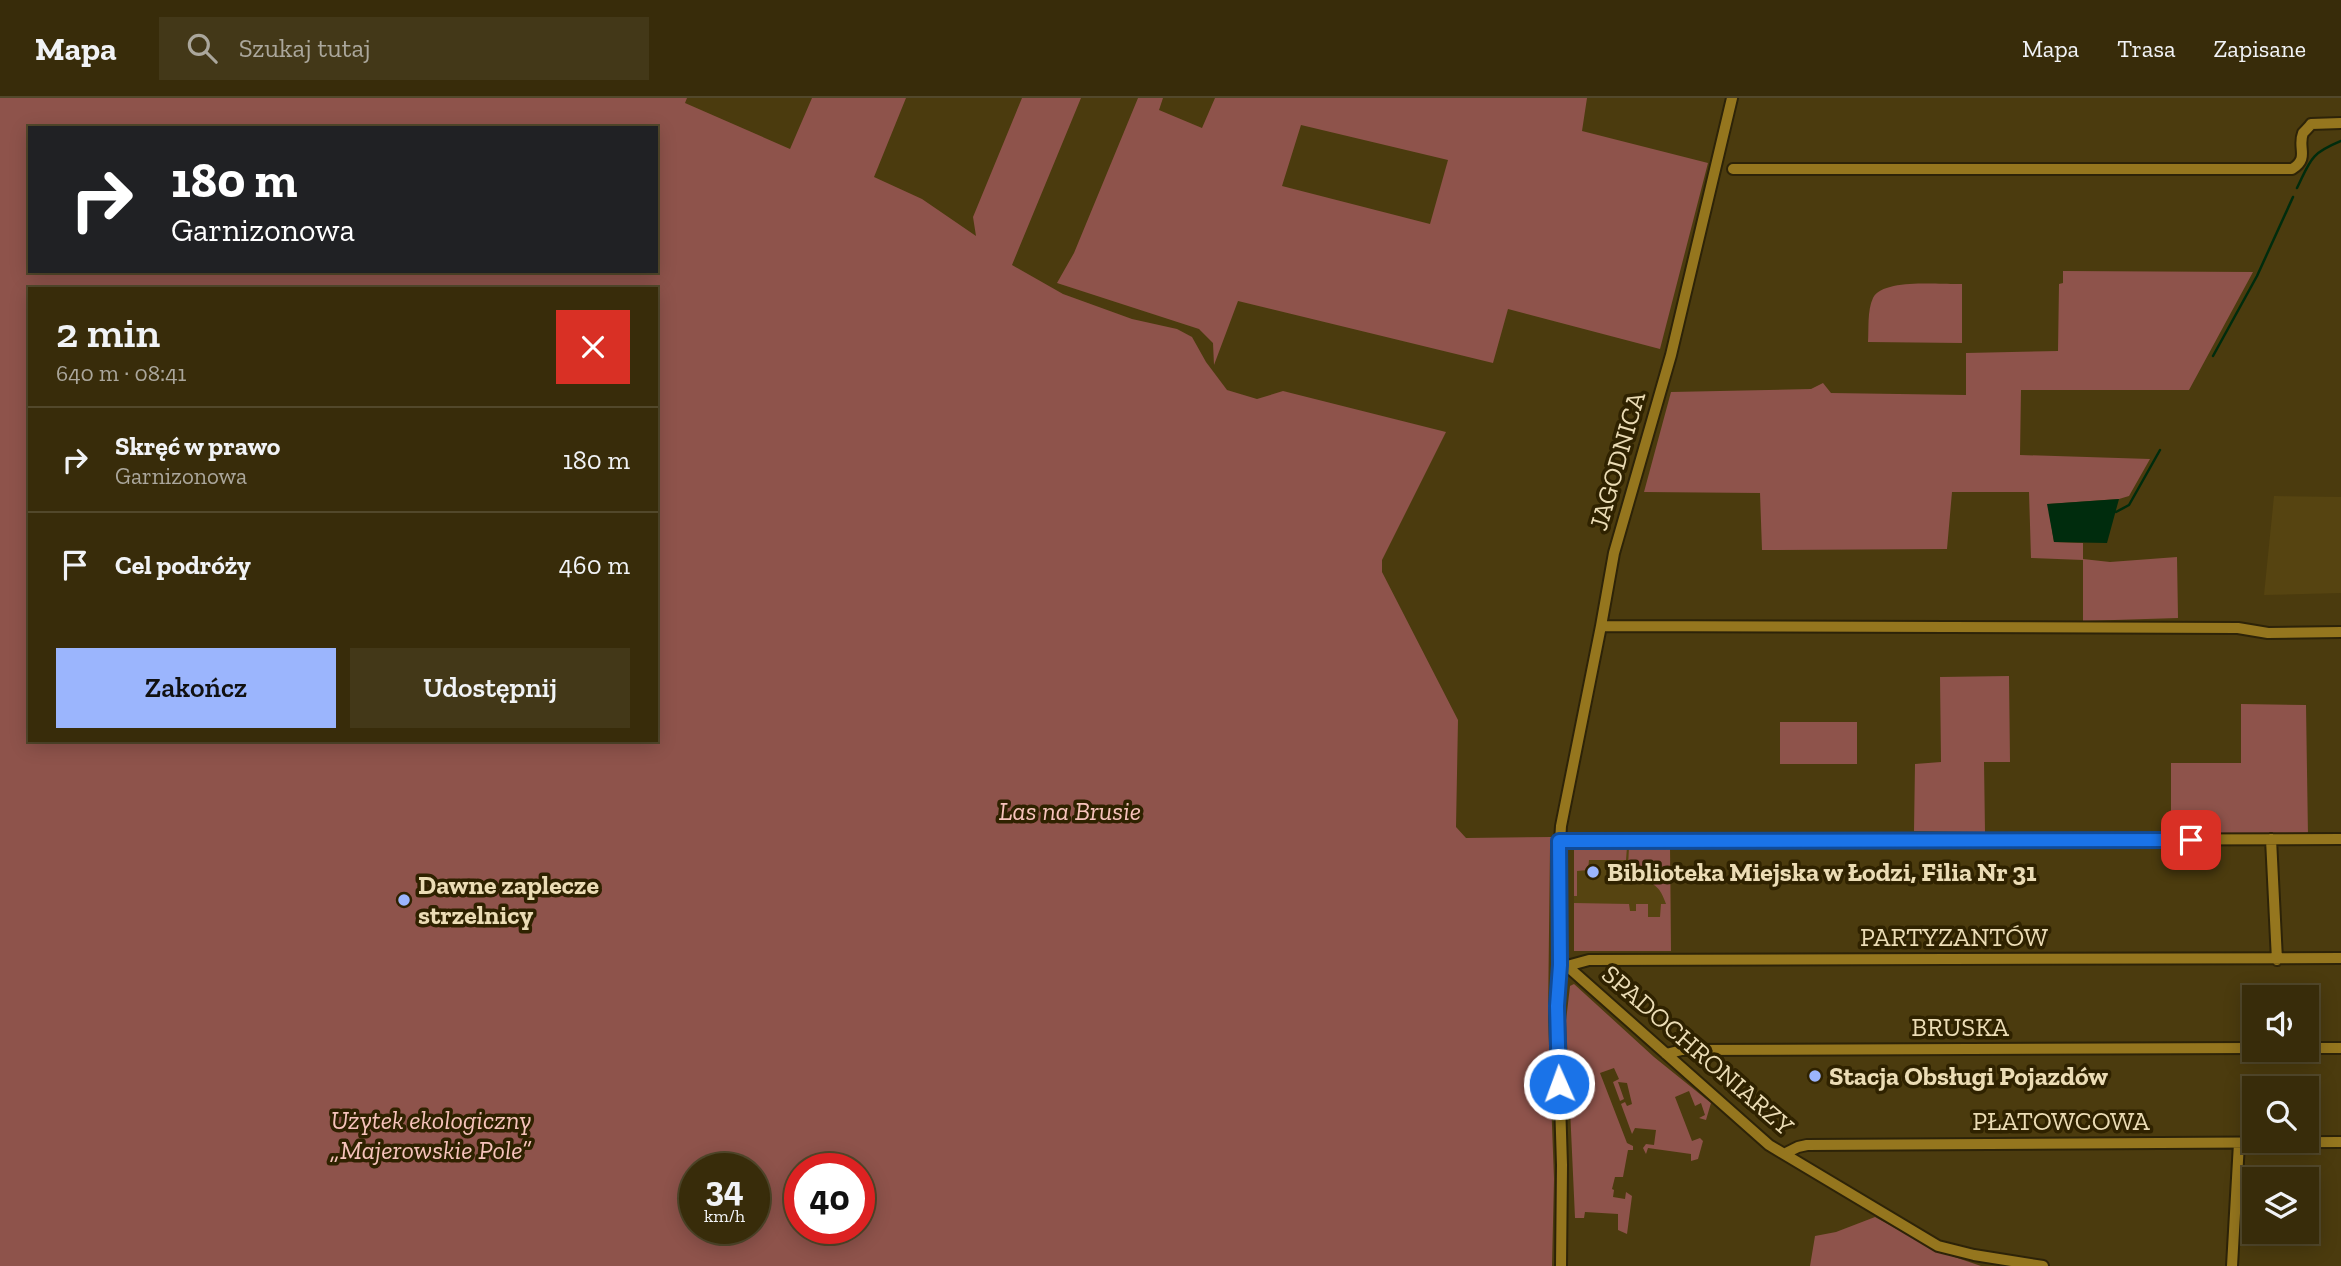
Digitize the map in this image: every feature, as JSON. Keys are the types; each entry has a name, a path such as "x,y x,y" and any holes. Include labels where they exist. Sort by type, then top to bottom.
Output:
{"street":[{"name":"JAGODNICA","path":"1561,1266 1562,1165 1557,1006 1563,966 1559,841 1619,531 1671,355 1732,98"},
{"path":"1733,169 2292,169 2303,157 2303,136 2311,124 2341,122"},
{"path":"1601,626 2238,628 2268,633 2341,632"},
{"path":"2271,839 2277,960"},
{"path":"1559,841 2341,839"},
{"name":"PARTYZANTÓW","path":"1563,966 1589,960 2341,958"},
{"name":"SPADOCHRONIARZY","path":"1563,966 1761,1139 1784,1154 1932,1242 1953,1251 2043,1266"},
{"name":"BRUSKA","path":"1666,1054 1682,1050 2242,1048"},
{"path":"2319,1048 2341,1048"},
{"name":"PŁATOWCOWA","path":"1784,1154 1807,1145 2341,1142"},
{"path":"2232,1266 2239,1143"},
{"path":"1982,1256 1991,1266"}],"shaded area":[{"path":"2274,496 2341,497 2341,593 2264,595"},
{"path":"2119,499 2107,543 2054,542 2047,504"},
{"path":"1670,846 1671,951 1574,951 1574,847"}],"green space":[{"name":"Las na Brusie","path":"0,98 687,98 685,103 790,149 812,98 906,98 874,177 922,199 976,236 973,217 1022,98 1081,98 1012,265 1063,294 1132,319 1177,329 1192,337 1227,390 1257,399 1283,391 1446,432 1382,560 1382,572 1458,720 1456,827 1466,838 1552,837 1548,1019 1554,1179 1552,1266 0,1266"},
{"path":"1138,98 1163,98 1159,110 1202,128 1215,98 1587,98 1582,131 1708,163 1660,349 1508,309 1493,363 1238,301 1214,365 1213,343 1199,329 1057,283 1074,253","holes":["1301,125 1448,160 1430,224 1282,186"]},
{"path":"2063,271 2253,272 2189,390 2021,390 2020,455 2150,459 2129,496 2048,504 2054,542 2083,543 2083,559 2110,562 2177,557 2178,618 2083,621 2083,560 2031,558 2029,492 1952,492 1947,549 1762,550 1760,493 1644,492 1671,392 1811,389 1823,383 1831,393 1966,395 1966,353 2058,351 2059,284 2063,283"},
{"path":"1962,284 1962,343 1868,342 1870,309 1873,298 1879,292 1900,285"},
{"path":"2009,676 2010,762 1984,762 1985,832 1914,831 1915,764 1941,762 1940,677"},
{"path":"2241,704 2306,705 2308,836 2171,833 2171,763 2241,763"},
{"path":"1780,722 1857,722 1857,764 1780,764"},
{"path":"1670,846 1671,951 1574,951 1574,903 1629,904 1630,911 1636,911 1636,904 1648,904 1648,917 1660,917 1661,904 1666,904 1663,896 1639,869 1628,867 1629,847"},
{"path":"1574,847 1627,847 1626,860 1589,860 1588,870 1577,871 1577,896 1574,896"},
{"path":"1574,984 1654,1057 1711,1103 1706,1120 1699,1118 1705,1115 1701,1103 1695,1106 1689,1091 1675,1097 1692,1141 1700,1138 1703,1141 1698,1159 1691,1161 1691,1154 1648,1148 1646,1154 1643,1148 1646,1144 1654,1145 1656,1130 1635,1128 1632,1134 1621,1104 1632,1104 1627,1083 1618,1082 1624,1099 1620,1101 1613,1082 1619,1079 1614,1068 1600,1073 1627,1143 1633,1146 1633,1150 1628,1150 1623,1177 1615,1177 1612,1189 1613,1197 1625,1199 1626,1192 1632,1196 1627,1234 1618,1230 1618,1214 1585,1212 1584,1218 1575,1218 1566,1021 1570,986"},
{"path":"1875,1217 1937,1251 1981,1266 1810,1266 1815,1236 1836,1232"}],"waterway":[{"path":"2297,188 2313,158 2341,141"},
{"path":"2213,356 2257,276 2293,197"},
{"path":"2116,512 2129,505 2160,450"}],"place":[{"name":"Biblioteka Miejska w Łodzi, Filia Nr 31","path":"1593,872"},
{"name":"Dawne zaplecze strzelnicy","path":"404,900"},
{"name":"Stacja Obsługi Pojazdów","path":"1815,1076"}],"route":[{"path":"1559,1084 1559,841 2191,840"}],"park label":[{"name":"Użytek ekologiczny „Majerowskie Pole”","path":"431,1135"}]}
